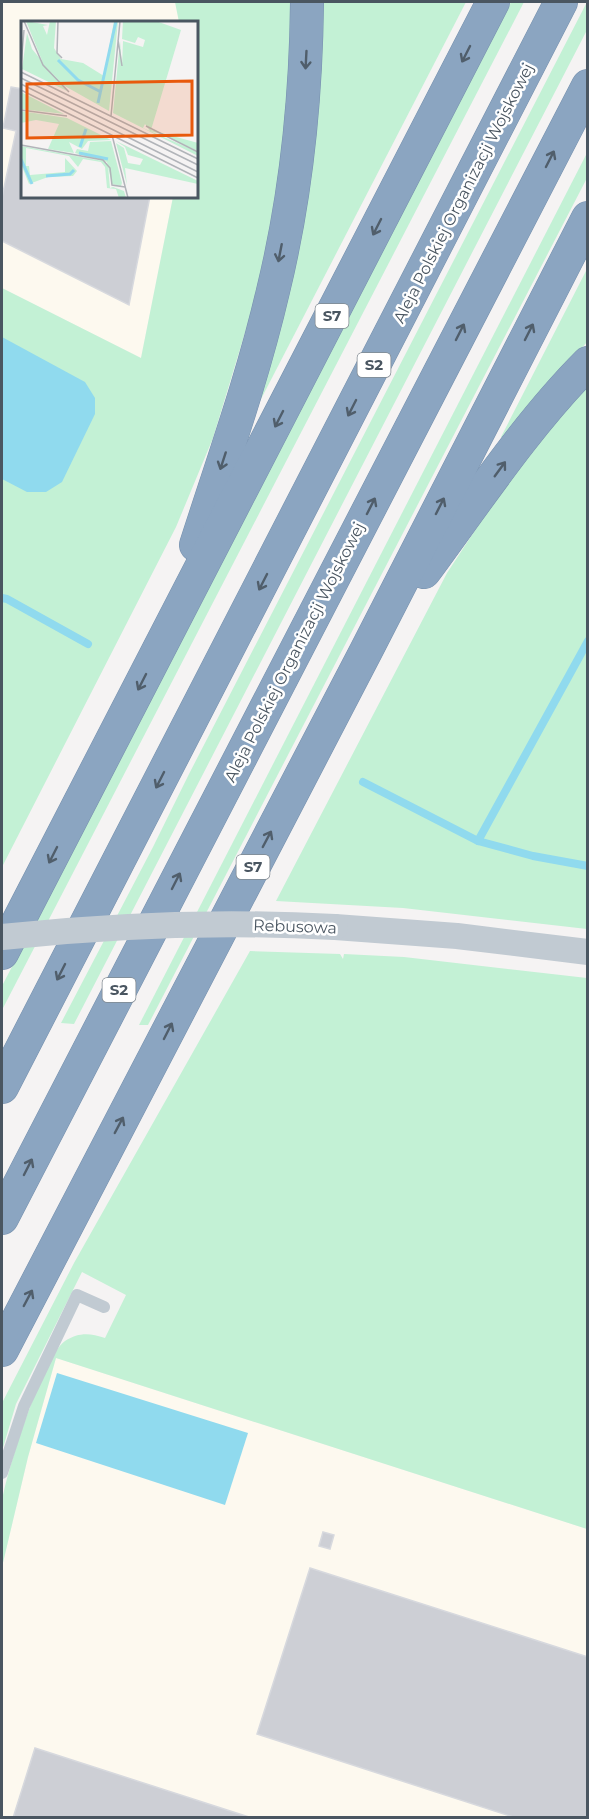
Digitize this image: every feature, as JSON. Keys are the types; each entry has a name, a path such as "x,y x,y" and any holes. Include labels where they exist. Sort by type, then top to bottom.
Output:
{"highway":[{"path":"169,630 242,401 273,291 295,175 306,61 307,2"},
{"name":"S7","path":"2,954 493,2"},
{"name":"Aleja Polskiej Organizacji Wojskowej","path":"2,1088 561,2"},
{"name":"Aleja Polskiej Organizacji Wojskowej","path":"2,1218 588,86"},
{"path":"366,651 588,218"},
{"name":"S7","path":"2,1350 366,651 509,457 573,378 588,363"}],"street":[{"name":"Rebusowa","path":"2,937 90,929 261,924 457,936 588,952"}],"lane":[{"path":"2,1473 24,1406 78,1295 104,1306"}],"shaded area":[{"path":"2,2 175,2 179,21 21,21 21,198 173,198 141,358 2,288"},
{"path":"56,1358 587,1529 587,1817 2,1818 2,1567 28,1457"}],"green space":[{"path":"175,2 292,2 288,93 280,167 268,237 254,303 213,438 176,527 2,867 2,288 141,358 173,198 198,198 198,21 179,21"},
{"path":"319,2 466,2 259,403"},
{"path":"511,2 524,2 2,1010 2,986"},
{"path":"587,2 587,30 74,1024 61,1023 153,847"},
{"path":"587,153 587,178 148,1025 139,1025"},
{"path":"587,269 587,342 505,439 501,437"},
{"path":"587,384 587,929 403,908 276,901 447,573 510,477"},
{"path":"250,951 340,954 343,959 344,954 404,957 587,978 587,1529 56,1358 28,1457 2,1567 1,1510 5,1487 18,1442 46,1368 56,1351 70,1338 85,1334 105,1338 126,1295 82,1272 16,1404 2,1451 2,1403 74,1263"}],"water":[{"path":"2,337 85,382 95,398 95,414 62,482 46,492 27,492 2,479"},
{"path":"57,1373 248,1433 225,1505 36,1443"}],"building":[{"path":"11,87 21,89 21,198 150,198 129,305 2,241 2,197 16,131 3,128"},
{"path":"323,1532 334,1535 330,1549 319,1546"},
{"path":"310,1568 588,1657 588,1818 516,1818 257,1734"},
{"path":"35,1748 252,1818 13,1818"}],"waterway":[{"path":"2,598 88,644"},
{"path":"478,841 588,641"},
{"path":"363,782 478,841 533,856 588,866"}]}
